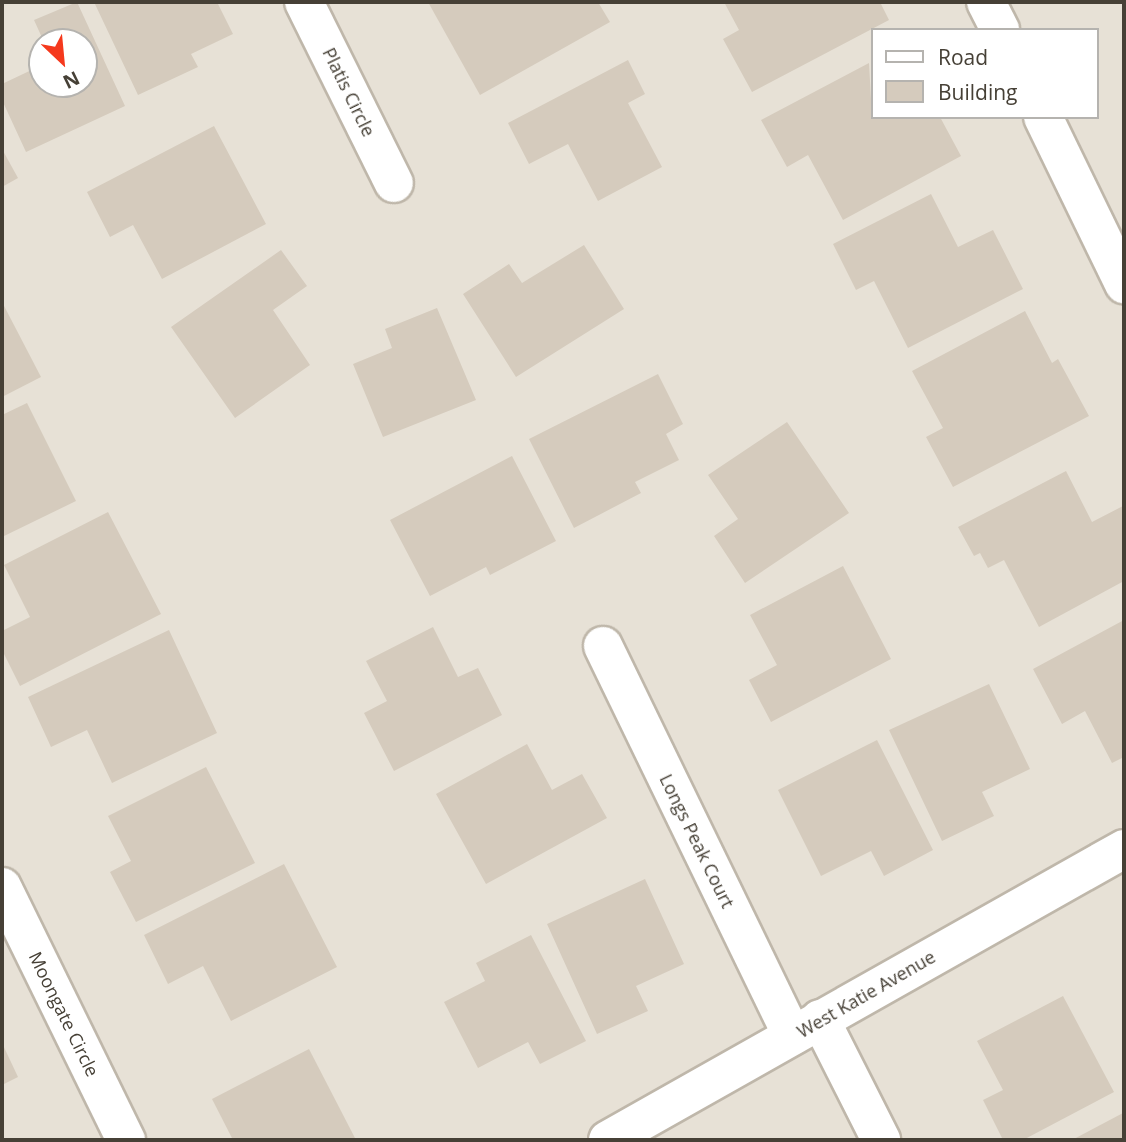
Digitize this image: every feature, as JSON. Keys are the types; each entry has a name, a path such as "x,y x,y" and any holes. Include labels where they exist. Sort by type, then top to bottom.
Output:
{"street":[{"name":"Platis Circle","path":"304,2 394,183"},
{"path":"986,2 999,28"},
{"path":"1044,119 1124,284"},
{"name":"Longs Peak Court","path":"603,646 806,1028 881,1140"},
{"name":"West Katie Avenue","path":"608,1140 1124,849"},
{"name":"Moongate Circle","path":"2,887 126,1140"}],"shaded area":[{"path":"2,2 1124,2 1124,1140 2,1140"}],"building":[{"path":"77,2 89,28 38,28 34,20"},
{"path":"94,2 217,2 233,34 191,54 198,67 138,95"},
{"path":"428,2 598,2 610,22 480,95"},
{"path":"724,2 880,2 889,20 752,92 723,39 739,30"},
{"path":"98,48 125,106 26,152 2,100 2,84 28,72 28,98 98,98"},
{"path":"628,60 645,94 628,103 662,167 598,201 568,144 529,164 508,123"},
{"path":"869,63 870,119 941,119 961,156 843,220 808,155 787,167 761,120"},
{"path":"214,126 266,224 162,279 133,225 110,237 87,192"},
{"path":"2,149 18,178 2,187"},
{"path":"931,194 958,247 993,230 1023,289 908,348 874,281 856,290 833,244"},
{"path":"584,245 624,309 516,377 463,294 509,264 522,283"},
{"path":"281,250 307,286 273,310 310,365 235,418 171,327"},
{"path":"2,302 41,377 2,397"},
{"path":"437,308 476,400 383,437 353,364 392,348 385,329"},
{"path":"1025,311 1052,363 1058,359 1089,416 953,487 926,437 943,428 912,371"},
{"path":"658,374 683,424 666,434 679,460 635,482 641,493 574,528 529,439"},
{"path":"27,403 76,501 2,537 2,415"},
{"path":"787,422 849,513 745,583 714,536 738,519 708,475"},
{"path":"512,456 556,541 490,575 486,567 430,596 390,520"},
{"path":"1066,471 1092,522 1123,506 1124,581 1039,627 1004,560 988,568 980,553 974,556 958,527"},
{"path":"108,512 161,614 20,686 2,650 2,631 30,617 4,565"},
{"path":"843,566 891,659 771,722 749,680 777,665 750,615"},
{"path":"1124,620 1124,757 1112,763 1085,711 1062,724 1033,669"},
{"path":"433,627 458,677 478,668 502,715 394,771 364,713 387,701 366,661"},
{"path":"169,630 217,733 112,783 87,730 51,747 28,697"},
{"path":"989,684 1030,769 982,792 994,816 942,841 889,730"},
{"path":"877,740 933,850 884,876 871,851 821,876 778,790"},
{"path":"527,744 552,790 582,774 607,818 486,884 436,794"},
{"path":"206,767 255,863 136,922 110,872 131,861 108,816"},
{"path":"284,864 337,967 231,1021 203,966 168,984 144,935"},
{"path":"645,879 684,964 636,986 648,1011 597,1034 547,924"},
{"path":"531,935 586,1041 540,1064 528,1042 478,1068 444,1002 485,981 476,963"},
{"path":"1063,996 1114,1092 1023,1140 1003,1140 983,1100 1003,1090 977,1041"},
{"path":"2,1043 18,1077 2,1085"},
{"path":"309,1049 356,1140 233,1140 212,1099"},
{"path":"1123,1113 1124,1140 1072,1140"}]}
